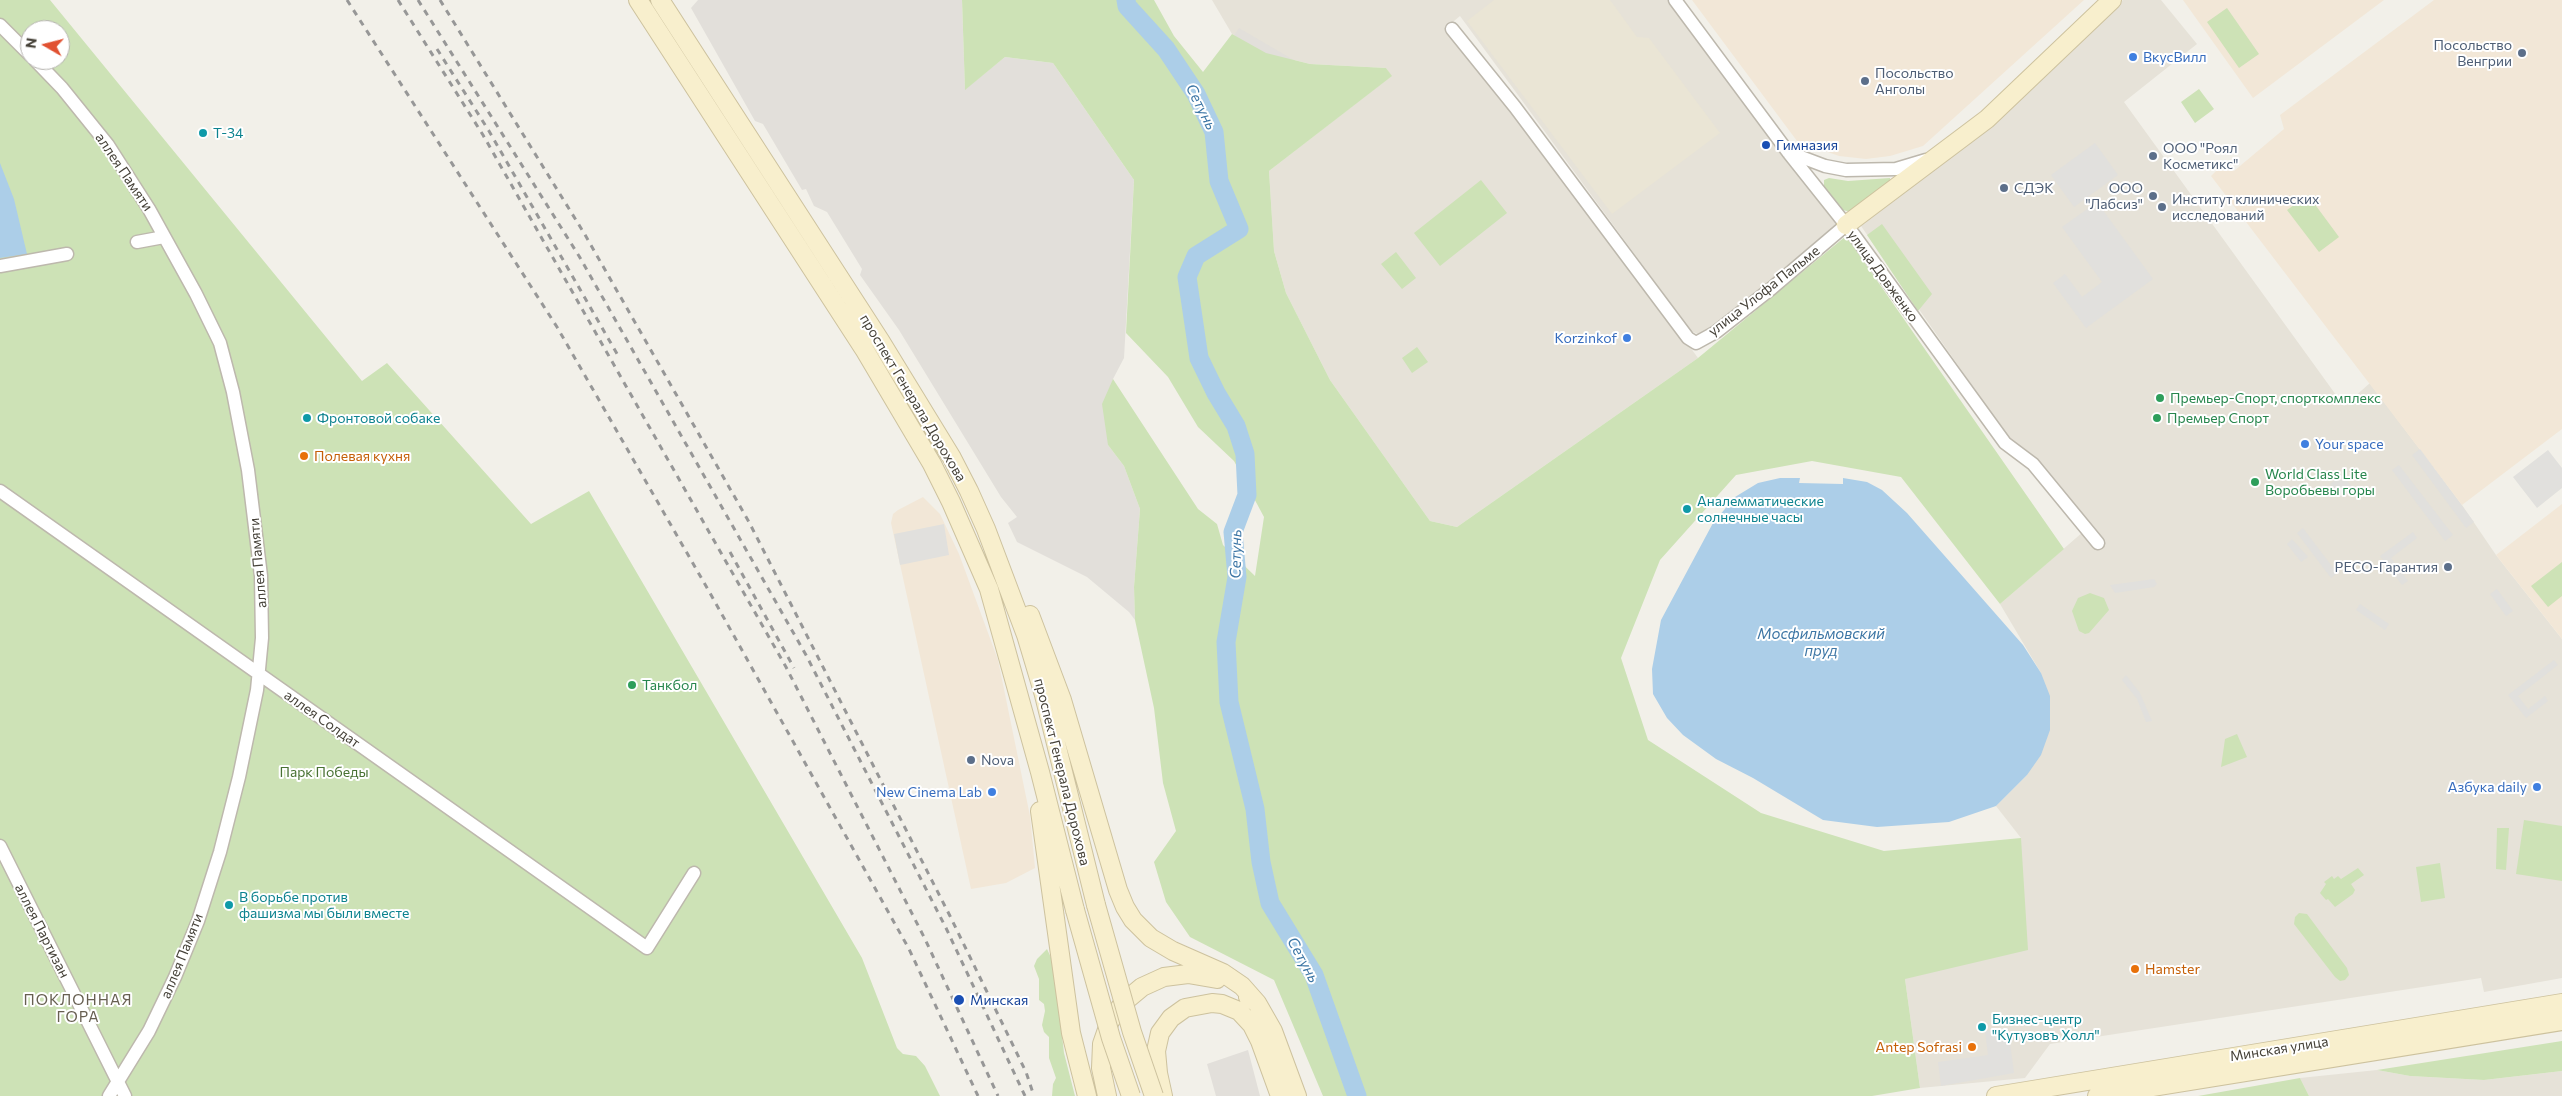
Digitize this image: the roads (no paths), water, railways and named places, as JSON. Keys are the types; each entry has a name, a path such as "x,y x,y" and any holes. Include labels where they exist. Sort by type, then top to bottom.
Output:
{"main road":[{"name":"проспект Генерала Дорохова","path":"639,0 864,349 932,464 970,543 989,589 1106,1021 1131,1096"},
{"name":"улица Улофа Пальме","path":"1846,225 1946,153 1988,119 2112,0"},
{"name":"проспект Генерала Дорохова","path":"665,2 881,342 947,450 969,492 990,539 1026,635 1096,905 1132,1032 1154,1096"},
{"path":"990,539 1021,594 1045,650 1062,700 1118,890 1125,907 1133,920 1151,938 1173,952 1223,973 1242,986 1257,1004 1273,1031 1297,1096"},
{"path":"1026,722 1071,1033 1087,1096"},
{"path":"1107,1096 1101,1068 1106,1032 1116,1011 1142,987 1176,975 1200,974 1234,986 1257,1004"},
{"name":"Минская улица","path":"1996,1096 2562,1003"},
{"path":"1164,1096 1158,1072 1157,1042 1171,1018 1194,1004 1222,1004 1239,1011 1252,1025 1280,1096"},
{"name":"Минская улица","path":"2097,1096 2562,1021"}],"street":[{"path":"639,0 652,9 665,2"},
{"name":"улица Довженко","path":"1676,0 1788,152 1846,225 2005,443 2033,464 2098,544"},
{"path":"0,25 20,44"},
{"name":"улица Улофа Пальме","path":"1452,28 1515,107 1688,338 1696,343 1716,332 1846,225"},
{"name":"аллея Памяти","path":"45,70 62,88 108,145 149,209 196,294 220,344 248,470 261,576 262,638 259,675 239,777 220,852 198,921 175,977 149,1031 109,1096"},
{"path":"1788,152 1825,166 1846,170 1870,171 1896,168 1946,153"},
{"path":"137,242 164,237"},
{"path":"0,266 67,254"},
{"name":"аллея Солдат","path":"0,491 646,948 694,874"},
{"name":"аллея Партизан","path":"0,846 125,1096"}],"water":[{"path":"0,163 14,199 27,254 0,258"},
{"name":"Мосфильмовский пруд","path":"1780,478 1800,478 1799,483 1843,484 1843,478 1867,482 1882,490 1907,513 2023,645 2041,673 2050,696 2050,730 2041,755 2027,775 1996,806 1949,822 1877,827 1823,820 1753,778 1716,759 1683,735 1667,718 1653,694 1652,669 1661,620 1713,523 1735,497 1758,483"}],"waterway":[{"name":"Сетунь","path":"1126,0 1127,6 1166,49 1196,94 1214,132 1219,181 1239,229 1196,256 1187,277 1199,358 1216,393 1236,426 1245,454 1247,495 1233,532 1237,577 1226,642 1229,702 1255,809 1261,862 1270,903 1314,975 1357,1096"}],"railway":[{"path":"347,0 557,327 710,593 909,949 978,1096"},
{"path":"398,0 483,135 786,667 925,939 998,1096"},
{"path":"418,0 579,256 806,655 946,928 1025,1096"},
{"path":"440,0 584,233 749,522 950,916 1026,1072 1034,1096"},
{"path":"437,49 489,131 620,359"},
{"path":"730,552 794,668"}],"place":[{"name":"Посольство Венгрии","path":"2522,53"},
{"name":"ВкусВилл","path":"2133,57"},
{"name":"Посольство Анголы","path":"1865,81"},
{"name":"Т-34","path":"203,133"},
{"name":"Гимназия","path":"1766,145"},
{"name":"ООО \"Роял Косметикс\"","path":"2153,156"},
{"name":"СДЭК","path":"2004,188"},
{"name":"ООО \"Лабсиз\"","path":"2153,196"},
{"name":"Институт клинических исследований","path":"2162,207"},
{"name":"Korzinkof","path":"1627,338"},
{"name":"Премьер-Спорт, спорткомплекс","path":"2160,398"},
{"name":"Фронтовой собаке","path":"307,418"},
{"name":"Премьер Спорт","path":"2157,418"},
{"name":"Your space","path":"2305,444"},
{"name":"Полевая кухня","path":"304,456"},
{"name":"World Class Lite Воробьевы горы","path":"2255,482"},
{"name":"Аналемматические солнечные часы","path":"1687,509"},
{"name":"РЕСО-Гарантия","path":"2448,567"},
{"name":"Танкбол","path":"632,685"},
{"name":"Nova","path":"971,760"},
{"name":"Азбука daily","path":"2537,787"},
{"name":"New Cinema Lab","path":"992,792"},
{"name":"В борьбе против фашизма мы были вместе","path":"229,905"},
{"name":"Hamster","path":"2135,969"},
{"name":"Минская","path":"959,1000"},
{"name":"Бизнес-центр \"Кутузовъ Холл\"","path":"1982,1027"},
{"name":"Antep Sofrasi","path":"1972,1047"}],"district":[{"name":"ПОКЛОННАЯ ГОРА","path":"78,1008"}],"park label":[{"name":"Парк Победы","path":"324,772"}]}
